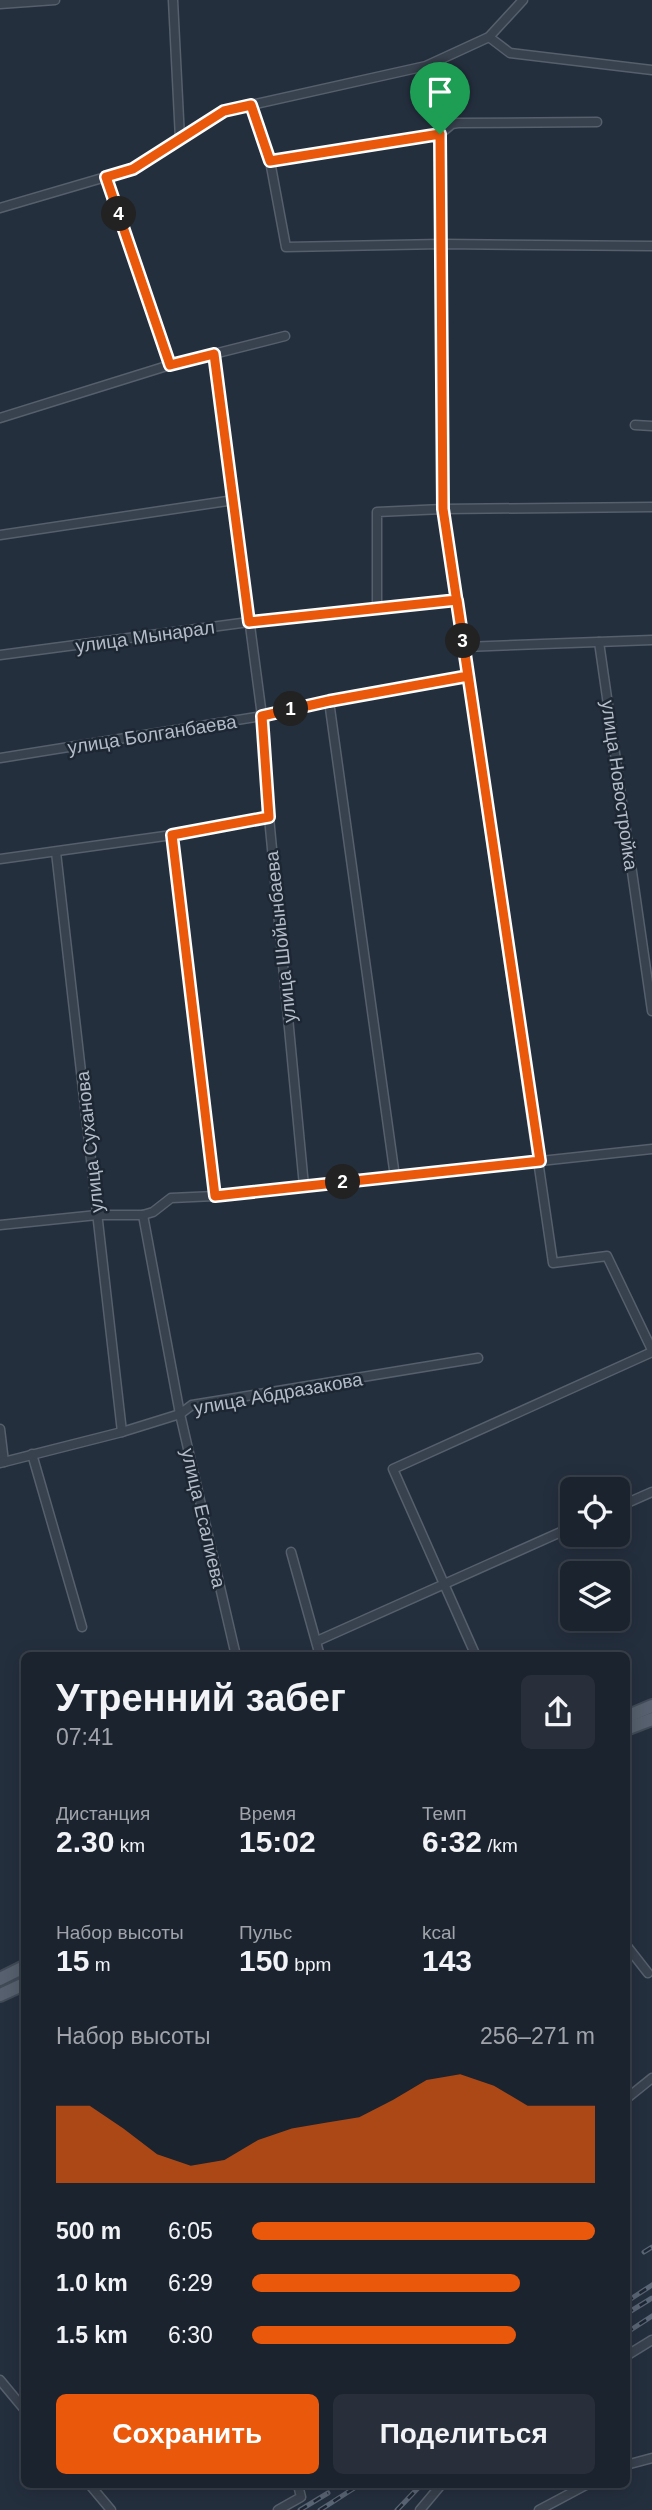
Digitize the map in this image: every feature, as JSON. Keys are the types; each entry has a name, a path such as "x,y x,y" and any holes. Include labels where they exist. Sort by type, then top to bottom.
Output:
{"main road":[{"path":"630,1715 652,1706"},
{"path":"630,1728 652,1718"},
{"path":"0,1979 21,1968"},
{"path":"0,1995 21,1985"}],"street":[{"path":"0,4 55,0"},
{"path":"173,0 180,139"},
{"path":"0,208 133,169 224,111 426,66 489,37 523,0"},
{"path":"489,37 510,53 652,70"},
{"path":"251,105 270,161 286,247 442,244 652,246"},
{"path":"270,161 440,134 452,124 458,123 597,122"},
{"path":"440,134 443,509 554,1263 607,1256 652,1351 393,1469 475,1652"},
{"path":"106,177 170,365"},
{"path":"0,418 170,365 285,336"},
{"name":"улица Шойынбаева","path":"214,354 262,716 304,1186"},
{"path":"635,425 652,426"},
{"path":"0,535 234,500"},
{"path":"377,609 377,512 652,507"},
{"name":"улица Мынарал","path":"0,655 249,622 457,600"},
{"path":"464,647 652,640"},
{"name":"улица Новостройка","path":"599,642 652,1011"},
{"name":"улица Болганбаева","path":"0,758 262,716 468,676"},
{"path":"329,701 395,1177"},
{"path":"0,859 172,835 269,817"},
{"path":"172,835 215,1196"},
{"name":"улица Суханова","path":"56,852 122,1432"},
{"path":"0,1225 97,1215 142,1215 153,1212 171,1198 215,1196 652,1149"},
{"name":"улица Есалиева","path":"142,1215 180,1414 235,1652"},
{"name":"улица Абдразакова","path":"2,1462 122,1432 180,1414 192,1405 478,1358"},
{"path":"0,1429 2,1462"},
{"path":"32,1454 82,1626"},
{"path":"630,1502 652,1492"},
{"path":"317,1641 560,1532"},
{"path":"291,1552 319,1652"},
{"path":"630,1950 648,1973"},
{"path":"630,2096 652,2078"},
{"path":"630,2354 652,2340"},
{"path":"0,2380 21,2405"},
{"path":"630,2464 652,2458"},
{"path":"93,2488 111,2510"},
{"path":"278,2510 301,2497 299,2488"},
{"path":"420,2510 438,2488"},
{"path":"539,2510 580,2488"}],"railway":[{"path":"644,2252 652,2247"},
{"path":"630,2299 652,2285"},
{"path":"630,2312 652,2298"},
{"path":"630,2330 652,2316"},
{"path":"320,2510 354,2488"},
{"path":"397,2510 418,2488"},
{"path":"300,2510 328,2493"}],"route":[{"path":"440,134 270,161 251,105 224,111 133,169 106,177 170,365 214,354 249,622 457,600 464,647 540,1161 215,1196 172,835 269,817 262,716 468,676 464,647 443,509 440,134"}]}
